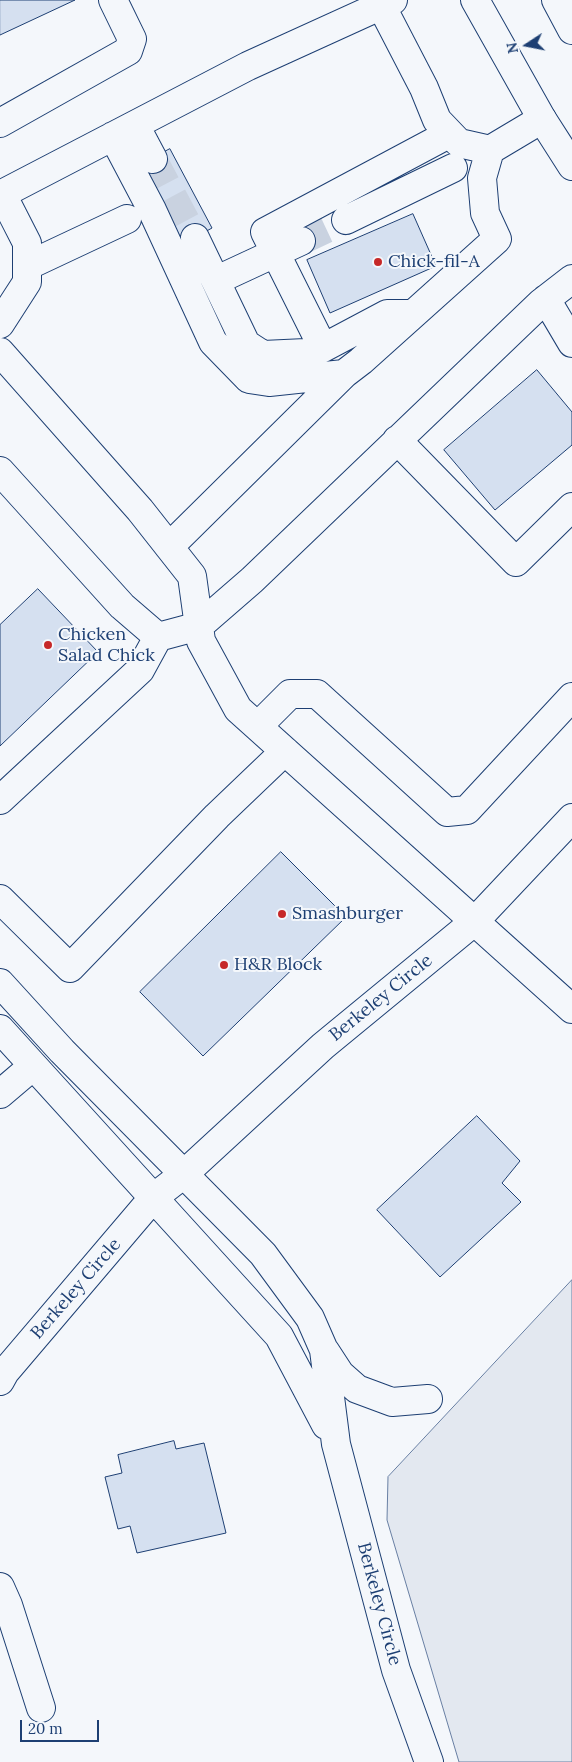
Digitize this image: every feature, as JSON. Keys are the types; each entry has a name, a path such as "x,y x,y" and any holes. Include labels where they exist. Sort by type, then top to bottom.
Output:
{"street":[{"path":"0,124 128,51 132,39 113,0"},
{"path":"475,0 542,119 572,166"},
{"path":"556,0 572,30"},
{"path":"0,324 27,282 28,243 1,192 124,131 248,66 387,3 424,88 453,168 485,213 497,239 344,374 169,547"},
{"path":"485,213 482,178 490,150 542,119"},
{"path":"440,129 459,143 490,150"},
{"path":"323,348 265,232 440,129"},
{"path":"124,131 153,159"},
{"path":"124,131 152,210 214,342 249,379 269,382 344,374"},
{"path":"346,220 453,168"},
{"path":"27,266 127,219"},
{"path":"196,238 246,344 263,355 306,353 323,348 387,314 413,314"},
{"path":"217,280 302,241"},
{"path":"0,800 140,670 158,637 199,626 252,580 546,299 572,279"},
{"path":"546,299 572,343"},
{"path":"0,352 140,510 192,576 201,641 238,709 572,1009"},
{"path":"397,440 516,562 572,507"},
{"path":"0,471 122,606 158,637"},
{"path":"258,726 290,694 317,694 447,812 467,810 572,697"},
{"path":"0,899 70,968 217,816 285,751"},
{"name":"Berkeley Circle","path":"2,1374 153,1198 184,1174 323,1046 475,921 572,818"},
{"name":"Berkeley Circle","path":"0,983 62,1051 263,1254 310,1318 324,1350 336,1444 396,1670 429,1762"},
{"name":"Berkeley Circle","path":"0,1029 279,1336 304,1380 336,1444"},
{"path":"0,1094 33,1066"},
{"path":"324,1350 340,1374 357,1389 392,1402 428,1399"},
{"path":"3,1599 41,1708"}],"shaded area":[{"path":"572,1280 572,1762 459,1762 387,1520 388,1477"}],"building":[{"path":"0,0 75,0 0,35"},
{"path":"170,149 212,228 180,246 138,166"},
{"path":"413,214 436,266 330,313 307,260"},
{"path":"537,370 572,412 572,445 495,510 444,450"},
{"path":"38,589 98,652 0,746 0,625"},
{"path":"281,852 346,917 203,1056 140,992"},
{"path":"477,1116 520,1161 502,1183 521,1202 440,1277 377,1210"},
{"path":"174,1441 176,1449 204,1443 226,1533 137,1553 130,1526 118,1529 105,1477 122,1473 118,1455"}],"tunnel":[{"path":"153,159 195,238"},
{"path":"301,241 346,220"}],"place":[{"name":"Chick-fil-A","path":"378,262"},
{"name":"Chicken Salad Chick","path":"48,645"},
{"name":"Smashburger","path":"282,914"},
{"name":"H&R Block","path":"224,965"}]}
